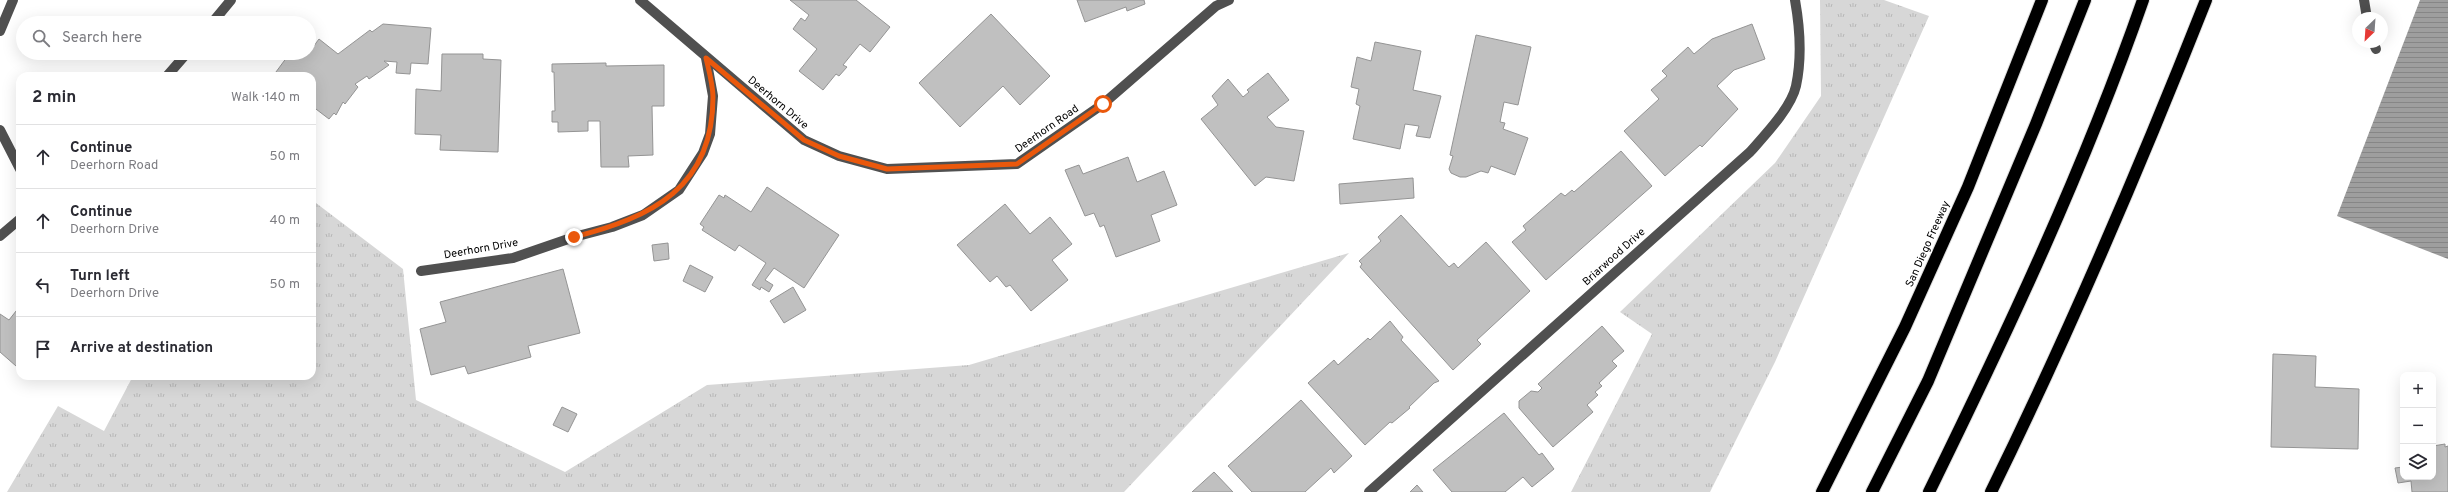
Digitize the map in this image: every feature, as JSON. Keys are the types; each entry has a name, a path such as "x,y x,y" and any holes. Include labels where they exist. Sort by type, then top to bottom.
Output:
{"highway":[{"name":"San Diego Freeway","path":"1822,492 1905,327 1968,187 2042,0"},
{"path":"1872,492 1928,381 2036,124 2085,0"},
{"path":"1929,492 1995,358 2051,230 2113,85 2143,0"},
{"path":"1991,492 2099,259 2151,140 2206,0"}],"street":[{"path":"0,31 13,0"},
{"path":"218,16 231,0"},
{"name":"Deerhorn Drive","path":"640,0 706,58 804,140 839,156 887,169"},
{"name":"Deerhorn Road","path":"887,169 1017,164 1103,104 1216,6 1230,0"},
{"name":"Briarwood Drive","path":"1369,492 1750,152 1777,123 1796,87 1800,28 1795,0"},
{"path":"2364,0 2366,12"},
{"name":"Deerhorn Drive","path":"421,271 513,258 574,237 612,227 643,215 679,190 703,154 710,134 714,96 706,58"},
{"path":"170,72 180,60"},
{"path":"0,130 16,161"},
{"path":"0,236 16,223"}],"green space":[{"path":"1820,0 1884,0 1929,16 1775,362 1710,492 1571,492 1652,334 1620,312 1775,163 1821,96"},
{"path":"316,203 403,269 416,400 565,472 707,385 969,365 1349,253 1124,492 7,492 58,406 104,431 131,380 316,380"}],"shaded area":[{"path":"2420,0 2448,0 2448,259 2337,216"}],"building":[{"path":"790,0 856,0 890,27 870,52 860,44 843,65 847,67 839,76 836,74 823,90 799,71 817,49 793,29 801,18 805,21 809,15"},
{"path":"1077,0 1144,0 1145,4 1127,11 1126,7 1085,22"},
{"path":"991,14 1050,76 1020,105 1003,86 960,127 919,83"},
{"path":"383,24 431,28 428,64 411,63 410,74 396,73 397,62 384,61 389,65 369,79 367,76 355,84 358,87 345,104 343,102 336,115 334,113 329,119 316,109 316,72 276,72 285,60 316,60 316,43 319,39 338,54 370,30 372,32"},
{"path":"1752,24 1765,59 1734,70 1717,86 1738,109 1702,147 1700,145 1665,176 1624,131 1659,99 1651,90 1667,76 1662,71 1688,47 1694,54 1712,39"},
{"path":"1476,35 1531,47 1518,105 1504,102 1500,122 1505,123 1503,129 1528,138 1515,175 1491,166 1488,173 1481,171 1466,177 1460,177 1451,173 1449,169 1453,156 1450,155"},
{"path":"1375,42 1421,51 1413,90 1441,96 1430,138 1416,136 1419,126 1405,124 1400,149 1353,139 1360,106 1356,104 1359,89 1351,87 1357,57 1371,61"},
{"path":"442,54 483,54 483,59 501,60 498,152 440,150 441,135 415,134 416,89 441,91"},
{"path":"606,63 606,66 664,65 664,106 652,106 653,155 628,156 629,167 601,167 600,121 588,121 588,131 558,132 558,122 552,122 552,111 555,111 554,72 552,72 552,64"},
{"path":"1268,73 1289,100 1267,117 1276,127 1304,131 1294,181 1266,177 1255,186 1201,119 1218,105 1212,96 1228,79 1243,97 1249,92 1247,90"},
{"path":"1621,151 1652,186 1546,280 1512,242 1526,230 1523,226 1561,193 1565,196 1572,190 1574,192"},
{"path":"1128,157 1137,182 1164,171 1177,205 1151,215 1160,241 1116,257 1104,225 1100,227 1094,213 1085,216 1065,170 1079,165 1083,174"},
{"path":"1413,178 1414,198 1340,204 1339,184"},
{"path":"767,187 839,235 804,288 774,268 765,280 773,285 769,292 761,287 760,290 752,285 766,263 739,245 735,251 702,230 704,227 700,224 719,195 724,198 725,195 751,212"},
{"path":"1005,204 1030,234 1050,217 1072,244 1052,260 1068,280 1031,311 1010,285 1006,287 997,276 990,282 957,245"},
{"path":"1401,215 1449,267 1454,263 1458,268 1486,242 1530,291 1477,340 1481,344 1453,370 1360,267 1362,264 1359,261 1381,241 1378,237"},
{"path":"668,243 669,259 654,261 652,245"},
{"path":"690,265 713,277 705,292 683,281"},
{"path":"563,269 580,333 528,346 531,357 468,374 465,366 431,375 420,329 446,322 440,302"},
{"path":"793,287 806,310 784,323 770,301"},
{"path":"16,311 16,366 0,352 0,314 9,320"},
{"path":"1390,321 1403,337 1401,340 1439,381 1434,383 1409,407 1410,408 1392,423 1390,422 1365,445 1308,383 1334,360 1338,365 1368,338 1370,340"},
{"path":"1602,326 1624,351 1612,361 1617,366 1599,383 1602,386 1595,392 1598,395 1587,405 1593,412 1553,447 1519,408 1519,401 1531,391 1538,392 1542,388 1538,384"},
{"path":"2273,354 2316,356 2315,387 2359,389 2358,449 2271,447"},
{"path":"1301,400 1352,456 1334,473 1331,468 1305,492 1252,492 1228,466"},
{"path":"562,407 577,414 568,432 553,425"},
{"path":"1504,413 1539,455 1542,453 1554,469 1532,487 1523,477 1505,492 1452,492 1433,470"},
{"path":"2445,444 2445,447 2448,446 2448,492 2412,492 2411,481 2398,483 2395,468 2400,467 2400,480 2436,480 2436,446"},
{"path":"1214,472 1233,492 1192,492"},
{"path":"1417,485 1423,492 1410,492"}],"route":[{"path":"574,237 612,227 643,215 679,190 693,172 703,154 710,134 714,96 706,58 804,140 839,156 887,169 1017,164 1103,104"}]}
